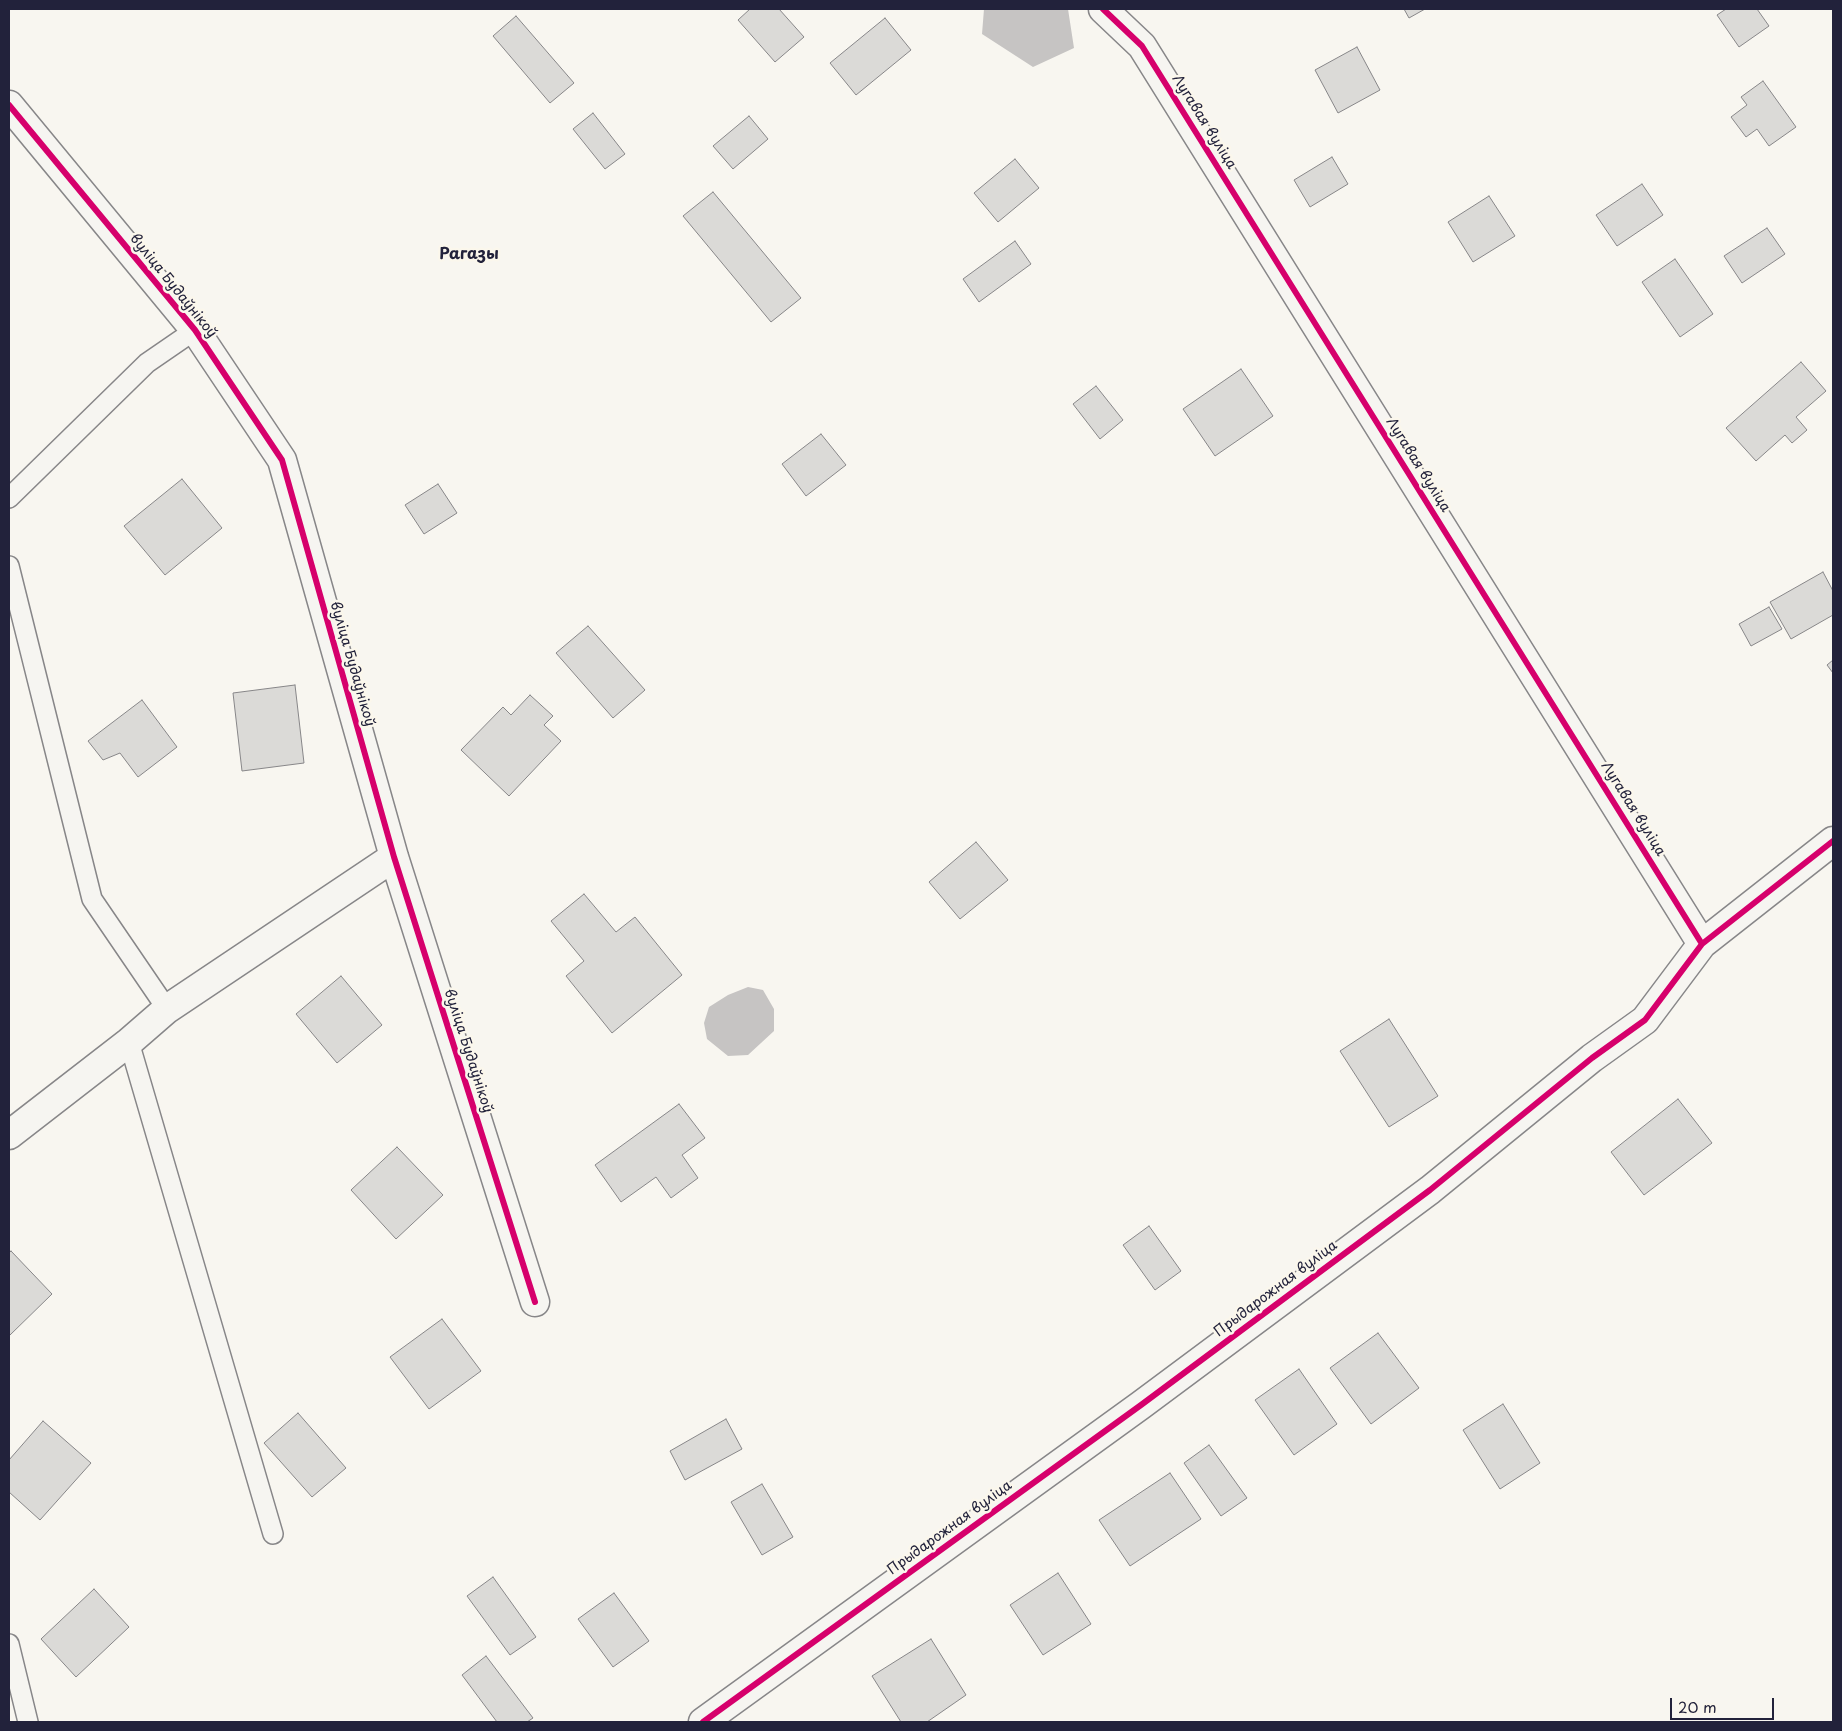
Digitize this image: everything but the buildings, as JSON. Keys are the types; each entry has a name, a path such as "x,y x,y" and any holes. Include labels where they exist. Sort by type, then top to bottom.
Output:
{"street":[{"name":"Лугавая вуліца","path":"1103,9 1142,46 1702,944"},
{"name":"вуліца Будаўнікоў","path":"9,105 195,330 282,460 394,857 535,1302"},
{"name":"Прыдарожная вуліца","path":"703,1722 1133,1411 1430,1190 1592,1058 1645,1020 1702,944 1833,841"},
{"path":"9,1135 129,1042 167,1009 394,857"}],"lane":[{"path":"9,498 147,363 195,330"},
{"path":"9,566 92,900 167,1009"},
{"path":"129,1042 273,1534"},
{"path":"9,1644 28,1722"}],"shaded area":[{"path":"984,9 1068,9 1074,48 1033,67 982,34"},
{"path":"748,987 763,990 774,1009 774,1031 748,1055 728,1056 707,1039 704,1023 709,1007 728,995"}],"cycle path":[{"path":"1103,9 1142,46 1702,944"},
{"path":"9,105 195,330 282,460 394,857 535,1302"},
{"path":"703,1722 1141,1405 1430,1190 1592,1058 1645,1020 1702,944 1833,841"}],"district":[{"name":"Рагазы","path":"469,255"}]}
